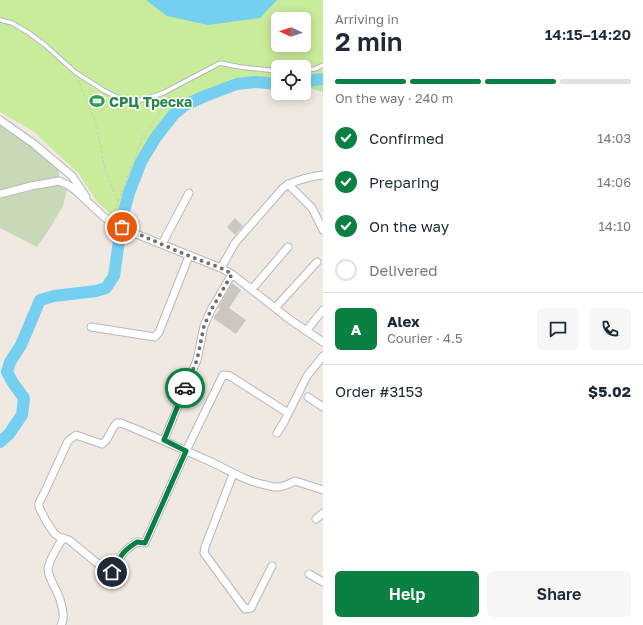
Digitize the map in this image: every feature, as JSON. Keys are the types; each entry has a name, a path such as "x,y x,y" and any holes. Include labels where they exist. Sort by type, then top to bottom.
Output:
{"street":[{"path":"0,120 34,144 72,176 93,207"},
{"path":"54,161 58,166 59,181"},
{"path":"221,268 235,243 278,192 288,184 323,175"},
{"path":"0,194 59,181 68,185 104,217 113,223 232,274 289,319 323,342"},
{"path":"288,184 312,208 323,230"},
{"path":"162,244 189,193"},
{"path":"252,289 288,247"},
{"path":"91,327 155,337 159,332 189,256"},
{"path":"275,308 316,262"},
{"path":"164,440 197,360 204,326 211,310 232,274"},
{"path":"306,330 323,310"},
{"path":"277,433 307,376 323,356"},
{"path":"288,413 230,376 223,376 186,451 145,543 137,542 124,552 120,558 118,568 112,572 108,572 69,540 59,537 54,533 39,507 39,503 68,441 76,435 102,444 106,441 117,423 121,423 164,440 186,451 211,461 233,474 254,483 275,487 287,485 295,481 323,490"},
{"path":"308,397 323,407"},
{"path":"233,474 205,546 204,553 245,609 251,608 272,566"},
{"path":"316,519 323,513"},
{"path":"61,625 63,622 63,612 58,594 48,570 54,554 63,538"},
{"path":"309,574 323,582"}],"lane":[{"path":"0,20 12,23 29,33 75,72 117,98 131,101 146,99 163,93 220,63 271,70"},
{"path":"311,69 323,65"}],"path":[{"path":"75,72 96,123 105,170 118,202"},
{"path":"113,223 118,202 143,136 162,110 173,88"}],"green space":[{"name":"СРЦ Треска","path":"0,0 323,0 323,78 317,81 311,81 311,60 271,60 271,83 210,90 176,114 152,146 120,222 99,204 78,173 33,131 0,112"},
{"path":"323,65 323,92 311,88 311,69"},
{"path":"0,120 58,166 59,181 68,185 63,206 37,247 0,228"}],"water":[{"path":"146,0 277,0 260,18 208,25 167,16"}],"building":[{"path":"235,218 243,226 235,235 227,227"},
{"path":"232,283 241,290 229,308 246,320 236,334 213,318 220,309 218,308"}],"waterway":[{"path":"311,80 323,79"},
{"path":"0,442 9,434 22,415 24,398 7,372 10,362 21,345 40,300 54,296 96,291 106,288 114,276 122,219 129,193 141,162 156,137 174,114 185,105 237,84 255,82 271,83"}],"way so far":[{"path":"122,227 232,274 211,310 204,326 197,360 185,388"}],"place":[{"name":"СРЦ Треска","path":"97,101"}],"route":[{"path":"112,572 118,568 120,558 124,552 137,542 145,543 186,451 164,440 185,388"}]}
